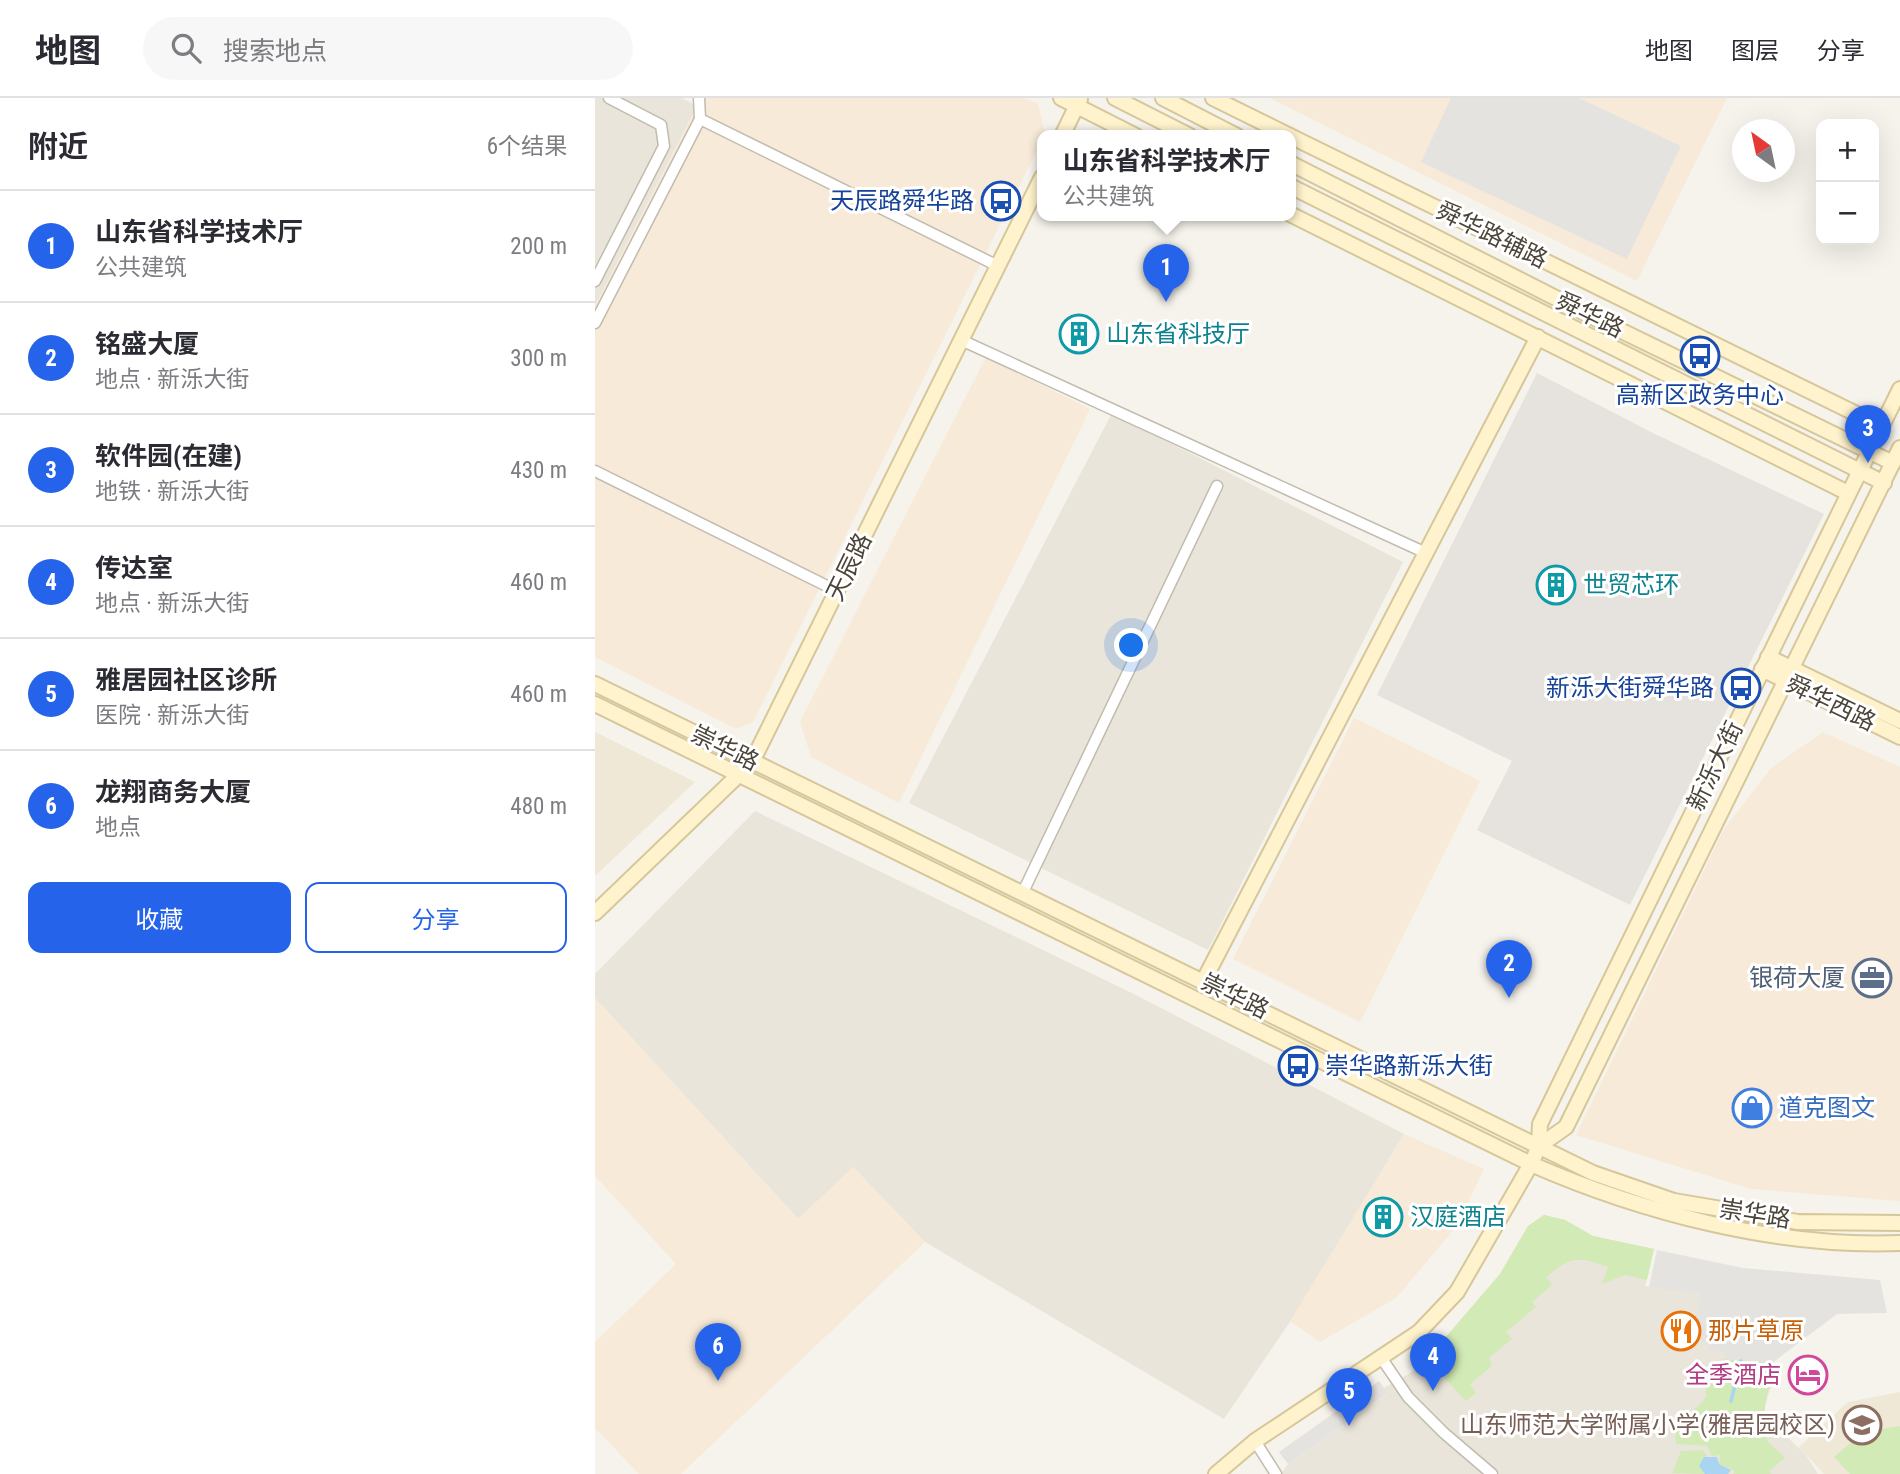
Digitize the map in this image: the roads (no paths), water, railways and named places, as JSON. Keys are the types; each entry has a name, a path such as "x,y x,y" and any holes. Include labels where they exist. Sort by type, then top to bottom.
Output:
{"main road":[{"path":"1061,98 1079,102 1126,130"},
{"path":"1115,98 1178,130"},
{"path":"1163,98 1225,130"},
{"name":"舜华路辅路","path":"1213,98 1278,130"},
{"path":"1065,130 1079,102"},
{"name":"舜华路辅路","path":"1296,139 1881,426"},
{"name":"舜华路","path":"1296,166 1595,318 1893,463"},
{"name":"天辰路","path":"595,913 752,762 1037,187"},
{"name":"舜华路","path":"1296,189 1884,483"},
{"path":"1296,217 1848,493"},
{"path":"1204,980 1538,337"},
{"name":"新泺大街","path":"1216,1474 1255,1441 1419,1332 1457,1292 1531,1164 1539,1146 1540,1124 1900,388"},
{"name":"新泺大街","path":"1539,1146 1566,1127 1900,448"},
{"name":"舜华西路","path":"1765,663 1900,721"},
{"name":"舜华西路","path":"1789,674 1900,737"},
{"name":"崇华路","path":"595,684 1204,980 1593,1173 1674,1201 1798,1222 1900,1223"},
{"name":"崇华路","path":"595,704 1531,1164 1592,1191 1668,1214 1798,1237 1900,1243"}],"street":[{"path":"595,281 664,146 661,125 610,98"},
{"path":"595,323 700,119 699,98"},
{"path":"700,119 998,266"},
{"path":"961,340 1426,553"},
{"path":"595,471 837,591"},
{"path":"1023,892 1217,486"},
{"path":"1380,1356 1408,1397 1492,1474"},
{"path":"1255,1441 1276,1474"}],"water":[{"path":"1704,1457 1717,1457 1719,1464 1731,1470 1728,1474 1705,1474 1699,1466"}],"waterway":[{"path":"1731,1401 1741,1361"}],"place":[{"name":"天辰路舜华路","path":"1001,201"},
{"name":"山东省科学技术厅","path":"1166,302"},
{"name":"山东省科技厅","path":"1079,334"},
{"name":"高新区政务中心","path":"1700,356"},
{"name":"软件园(在建)","path":"1868,463"},
{"name":"世贸芯环","path":"1556,585"},
{"name":"新泺大街舜华路","path":"1741,688"},
{"name":"银荷大厦","path":"1872,978"},
{"name":"铭盛大厦","path":"1509,998"},
{"name":"崇华路新泺大街","path":"1298,1066"},
{"name":"道克图文","path":"1752,1108"},
{"name":"汉庭酒店","path":"1383,1217"},
{"name":"那片草原","path":"1681,1331"},
{"name":"全季酒店","path":"1808,1375"},
{"name":"龙翔商务大厦","path":"718,1381"},
{"name":"传达室","path":"1433,1391"},
{"name":"山东师范大学附属小学(雅居园校区)","path":"1862,1425"},
{"name":"雅居园社区诊所","path":"1349,1426"}]}
